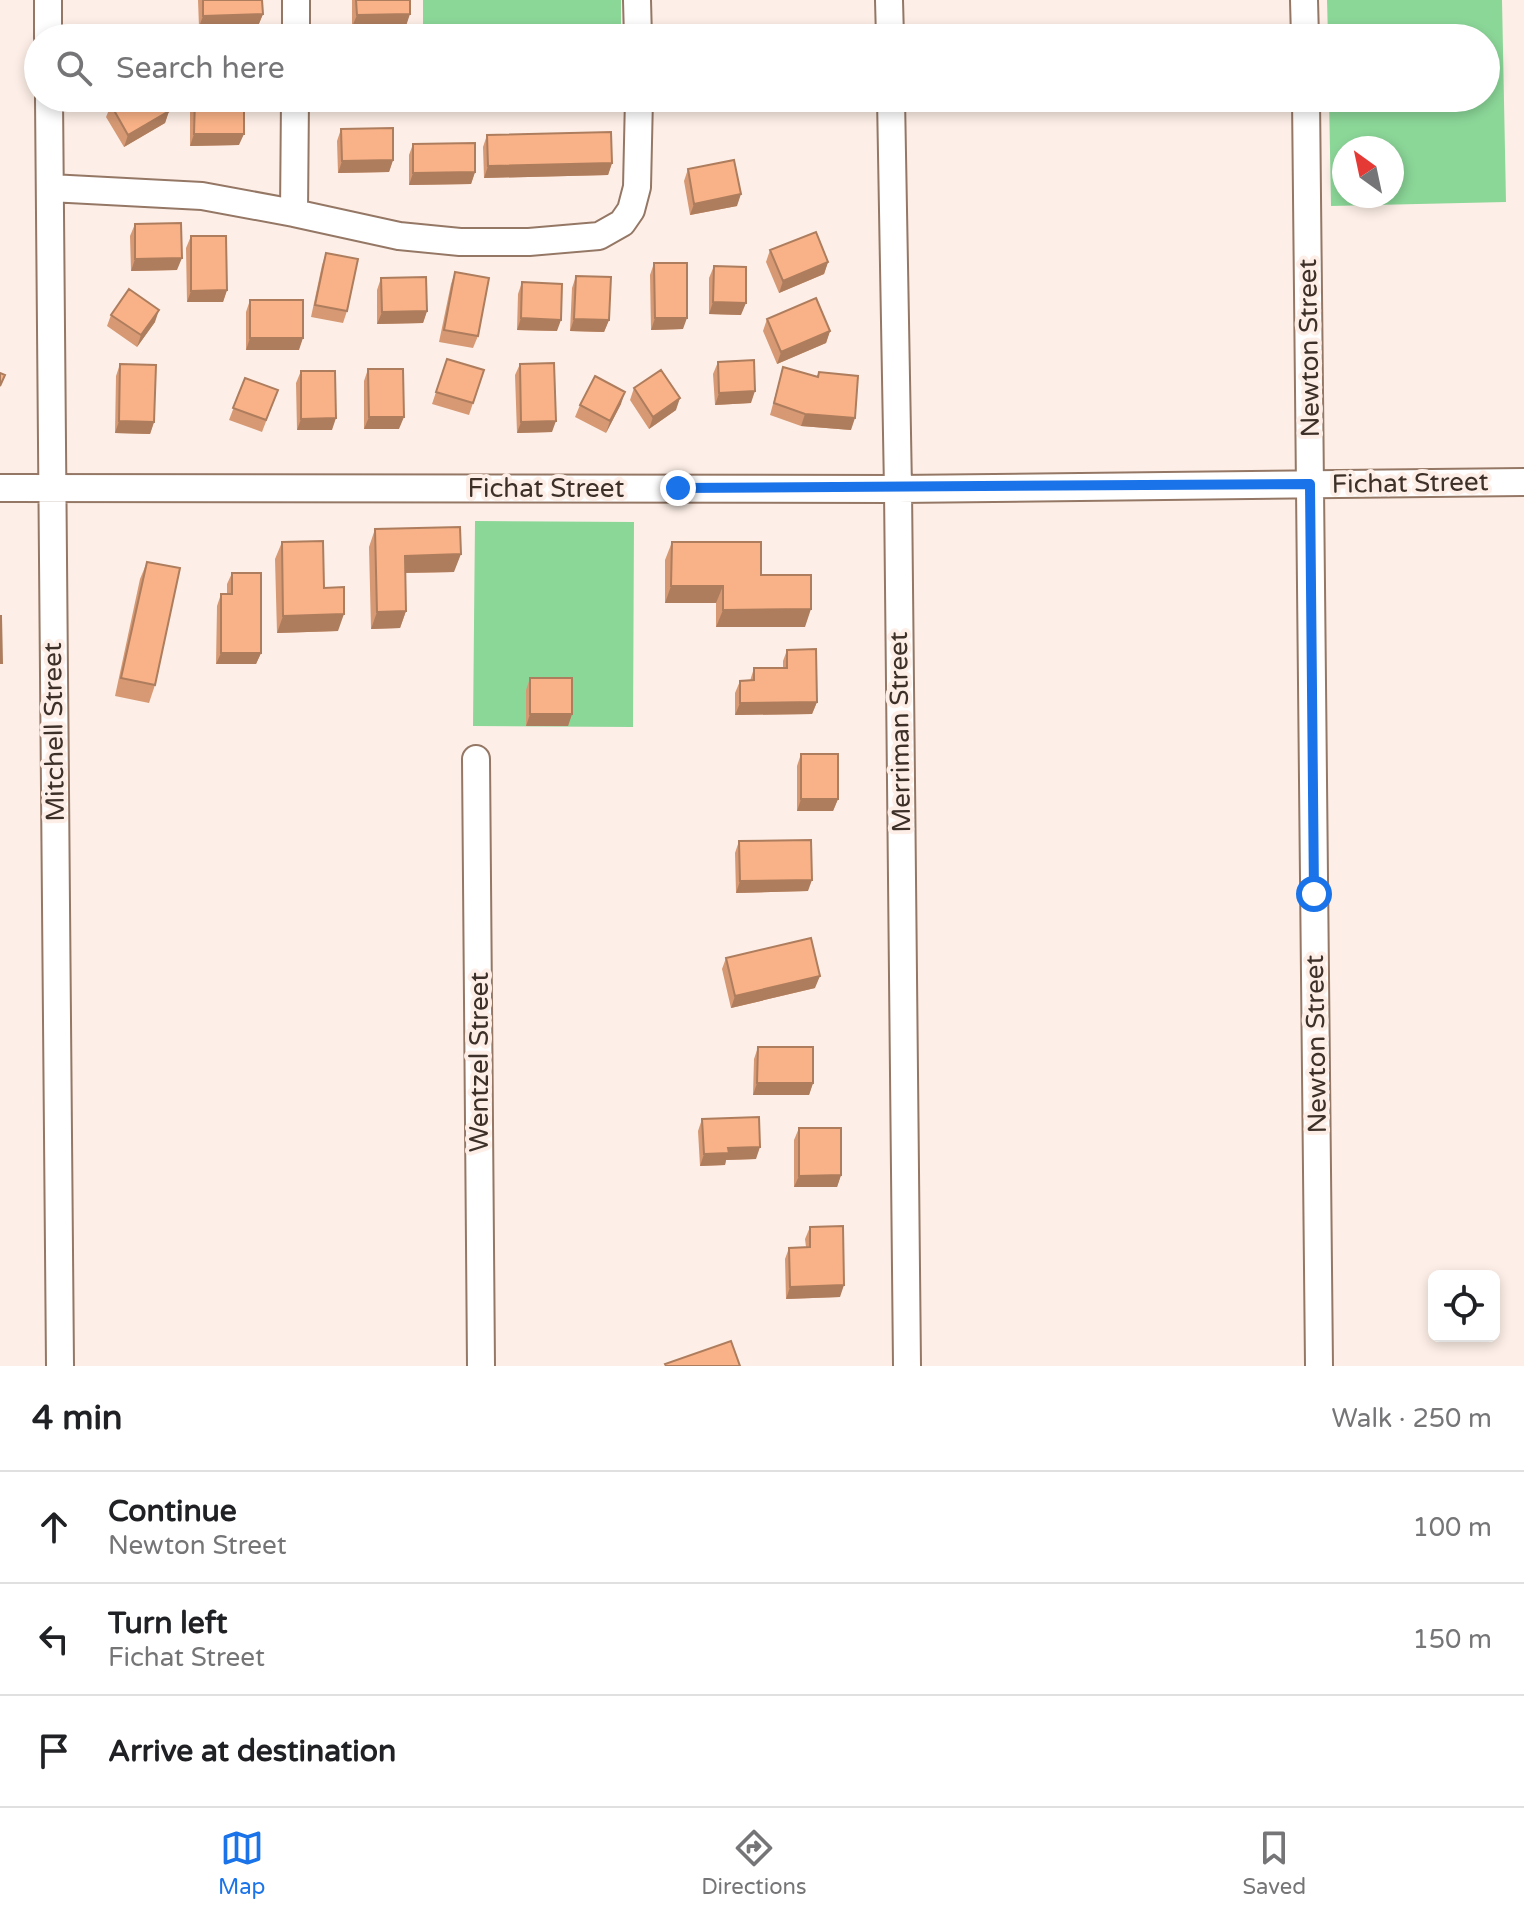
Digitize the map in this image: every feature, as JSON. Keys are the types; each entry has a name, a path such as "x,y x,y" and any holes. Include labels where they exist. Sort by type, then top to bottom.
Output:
{"street":[{"path":"48,0 48,24"},
{"path":"296,0 296,24"},
{"path":"637,0 638,24"},
{"path":"889,0 890,24"},
{"path":"1304,0 1305,24"},
{"name":"Mitchell Street","path":"49,112 60,1366"},
{"path":"294,213 295,112"},
{"path":"50,188 202,196 399,236 460,242 529,242 599,236 622,223 631,210 637,187 639,112"},
{"name":"Merriman Street","path":"891,112 907,1366"},
{"name":"Newton Street","path":"1306,112 1319,1366"},
{"name":"Fichat Street","path":"0,488 898,489 1524,482"},
{"name":"Wentzel Street","path":"476,759 481,1366"}],"green space":[{"path":"423,0 621,0 621,24 423,24"},
{"path":"1327,0 1502,0 1506,202 1404,204 1404,136 1332,136 1332,206 1329,112 1500,112 1500,24 1328,24"},
{"path":"475,521 634,522 633,727 473,726"}],"building":[{"path":"203,0 262,0 263,14 203,16"},
{"path":"356,0 410,0 410,14 357,15"},
{"path":"115,112 167,112 128,135"},
{"path":"195,112 244,112 244,134 194,134"},
{"path":"393,128 393,160 342,161 341,129"},
{"path":"611,132 612,163 488,166 487,135"},
{"path":"475,143 475,172 413,173 413,144"},
{"path":"734,160 741,194 694,204 688,169"},
{"path":"181,223 182,258 135,259 135,224"},
{"path":"816,232 828,262 783,281 770,250"},
{"path":"191,236 226,236 227,290 191,291"},
{"path":"326,253 358,259 347,311 315,305"},
{"path":"654,263 687,263 687,318 655,318"},
{"path":"714,266 746,267 746,303 713,302"},
{"path":"455,272 489,278 478,336 444,330"},
{"path":"576,276 611,277 609,320 574,319"},
{"path":"426,277 427,311 382,312 381,278"},
{"path":"522,282 562,284 561,320 521,318"},
{"path":"129,289 159,310 141,335 111,315"},
{"path":"816,298 830,331 781,352 767,319"},
{"path":"250,300 303,300 303,338 250,338"},
{"path":"447,359 484,370 473,403 436,392"},
{"path":"754,360 755,391 719,393 718,362"},
{"path":"554,363 556,421 521,422 520,364"},
{"path":"120,364 156,365 154,422 119,421"},
{"path":"783,367 818,377 819,372 858,376 855,418 805,414 774,403"},
{"path":"368,369 403,369 404,417 369,417"},
{"path":"661,370 680,398 653,417 634,388"},
{"path":"301,371 335,371 336,418 301,419"},
{"path":"595,376 625,392 610,421 580,405"},
{"path":"245,378 278,390 266,420 233,408"},
{"path":"460,527 461,554 405,556 406,611 377,612 375,529"},
{"path":"323,541 324,588 344,587 344,614 283,616 282,542"},
{"path":"672,542 761,542 761,575 811,575 811,609 723,610 723,586 671,586"},
{"path":"147,562 180,568 155,685 121,678"},
{"path":"232,573 261,573 261,653 221,653 221,594 232,594"},
{"path":"1,616 2,663 0,663"},
{"path":"816,649 817,702 740,703 740,681 754,680 754,668 787,668 787,650"},
{"path":"530,678 572,678 572,714 530,714"},
{"path":"801,754 838,754 838,799 801,799"},
{"path":"811,840 812,880 740,881 739,841"},
{"path":"811,938 820,976 735,996 726,958"},
{"path":"758,1047 813,1047 813,1083 757,1083"},
{"path":"759,1117 760,1147 728,1148 729,1153 704,1154 702,1119"},
{"path":"799,1128 841,1128 841,1175 799,1176"},
{"path":"843,1226 844,1285 790,1287 789,1248 810,1247 810,1227"},
{"path":"731,1341 740,1366 665,1364"}],"route":[{"path":"678,488 929,489 1310,484 1314,894"}]}
